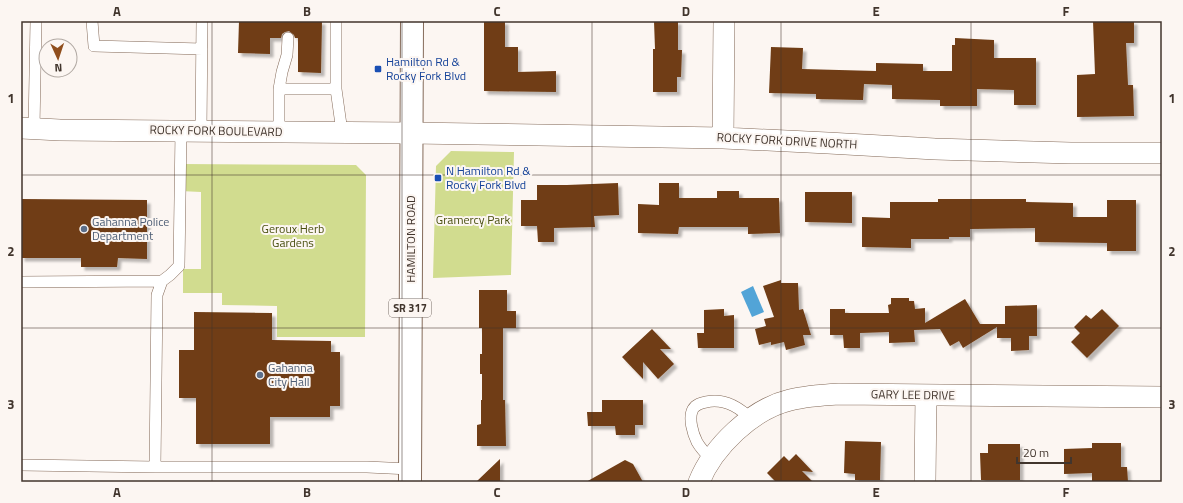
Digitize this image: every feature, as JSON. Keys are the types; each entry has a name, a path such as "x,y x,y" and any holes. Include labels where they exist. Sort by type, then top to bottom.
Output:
{"main road":[{"name":"HAMILTON ROAD","path":"410,475 412,21"}],"street":[{"path":"723,138 724,21"},
{"name":"ROCKY FORK BOULEVARD","path":"27,128 60,130 411,133"},
{"name":"ROCKY FORK DRIVE NORTH","path":"411,133 723,138 935,149 1072,154 1162,153"},
{"name":"GARY LEE DRIVE","path":"699,482 711,459 726,440 745,422 767,409 788,400 839,394 1162,397"},
{"path":"925,482 926,395"}],"lane":[{"path":"27,128 36,21"},
{"path":"92,21 94,46 202,49"},
{"path":"202,21 202,131"},
{"path":"336,21 336,88 342,132"},
{"path":"279,132 279,88 287,56 288,38"},
{"path":"279,88 336,88"},
{"path":"155,467 157,295 162,281 179,266 181,131"},
{"path":"21,282 162,281"},
{"path":"711,459 698,443 694,434 692,418 694,408 699,404 712,401 724,402 743,411 751,419"},
{"path":"21,465 155,467 367,467 410,475"}],"green space":[{"name":"Gramercy Park","path":"451,151 514,152 511,275 433,278 436,166"},
{"name":"Geroux Herb Gardens","path":"180,164 356,165 366,175 365,337 277,337 277,306 222,305 222,293 183,293 183,269 201,269 201,192 180,191"}],"water":[{"path":"753,286 764,312 752,317 741,292"}],"building":[{"path":"239,21 322,21 321,73 298,72 298,38 295,38 289,31 282,34 281,38 270,38 270,54 238,53"},
{"path":"484,21 505,21 505,47 518,47 518,72 556,71 556,92 484,91"},
{"path":"654,21 678,21 678,50 682,50 681,77 677,77 677,92 653,92 653,49 655,49"},
{"path":"1093,21 1134,21 1134,43 1126,43 1128,85 1133,85 1134,116 1077,117 1077,75 1095,74"},
{"path":"955,38 994,40 994,58 1036,58 1036,105 1014,105 1014,90 977,89 977,106 940,106 940,100 892,99 892,85 864,84 863,100 816,99 816,94 769,93 771,47 803,48 802,69 876,71 876,63 923,64 923,71 952,71 952,45 955,45"},
{"path":"618,183 619,215 594,216 595,227 554,228 554,242 538,242 537,226 521,226 521,200 537,200 537,185"},
{"path":"659,183 679,183 679,198 717,198 717,191 739,191 739,198 779,198 780,233 748,234 748,227 679,227 678,234 638,233 638,204 659,205"},
{"path":"805,192 852,192 852,223 805,222"},
{"name":"Gahanna Police Department","path":"21,199 147,200 147,259 118,258 117,267 81,267 81,258 21,258"},
{"path":"938,199 1026,199 1026,202 1073,203 1073,217 1107,217 1107,200 1136,200 1136,251 1107,251 1107,243 1035,242 1035,228 970,229 970,237 949,237 949,239 911,239 911,248 862,247 862,217 890,218 890,202 938,202"},
{"path":"781,280 781,283 798,283 799,310 803,309 811,335 803,335 805,345 786,350 784,342 771,345 771,342 759,345 755,329 766,326 764,319 774,317 763,286"},
{"path":"479,290 507,290 507,311 516,311 516,328 503,328 503,400 505,400 506,446 477,446 477,425 481,424 482,400 480,354 482,354 482,328 479,328"},
{"path":"891,298 909,298 909,301 914,301 915,309 925,308 925,323 965,299 980,324 1005,324 1005,306 1037,305 1037,336 1029,336 1029,350 1011,351 1011,338 997,338 997,327 963,348 959,341 950,346 940,329 914,330 915,342 889,343 889,332 860,333 860,348 844,348 843,335 830,335 830,309 845,309 845,313 889,313 888,305 891,304"},
{"path":"724,309 724,316 734,315 734,348 698,348 697,333 704,333 704,310"},
{"path":"1102,309 1119,326 1087,358 1071,342 1080,333 1074,327 1086,315 1091,319"},
{"name":"Gahanna City Hall","path":"194,312 272,313 272,340 331,341 331,352 340,352 340,406 330,406 330,417 270,417 270,444 196,444 196,398 179,398 179,350 194,350"},
{"path":"652,329 671,349 660,349 674,364 658,379 643,362 643,379 622,357"},
{"path":"602,400 643,400 643,425 635,425 635,435 616,435 615,426 588,426 587,412 602,412"},
{"path":"845,441 881,442 880,480 855,480 855,474 844,473"},
{"path":"1092,443 1121,443 1121,467 1127,467 1128,482 1092,482 1092,473 1064,474 1064,449 1092,448"},
{"path":"988,444 1020,444 1020,480 981,480 980,453 988,453"},
{"path":"796,454 813,472 802,471 813,482 776,482 767,473 784,456 789,461"},
{"path":"500,459 500,482 476,482"},
{"path":"625,460 633,464 643,482 586,482"}],"place":[{"name":"Hamilton Rd & Rocky Fork Blvd","path":"378,69"},
{"name":"N Hamilton Rd & Rocky Fork Blvd","path":"438,178"},
{"name":"Gahanna Police Department","path":"84,229"},
{"name":"Gahanna City Hall","path":"260,375"}]}
